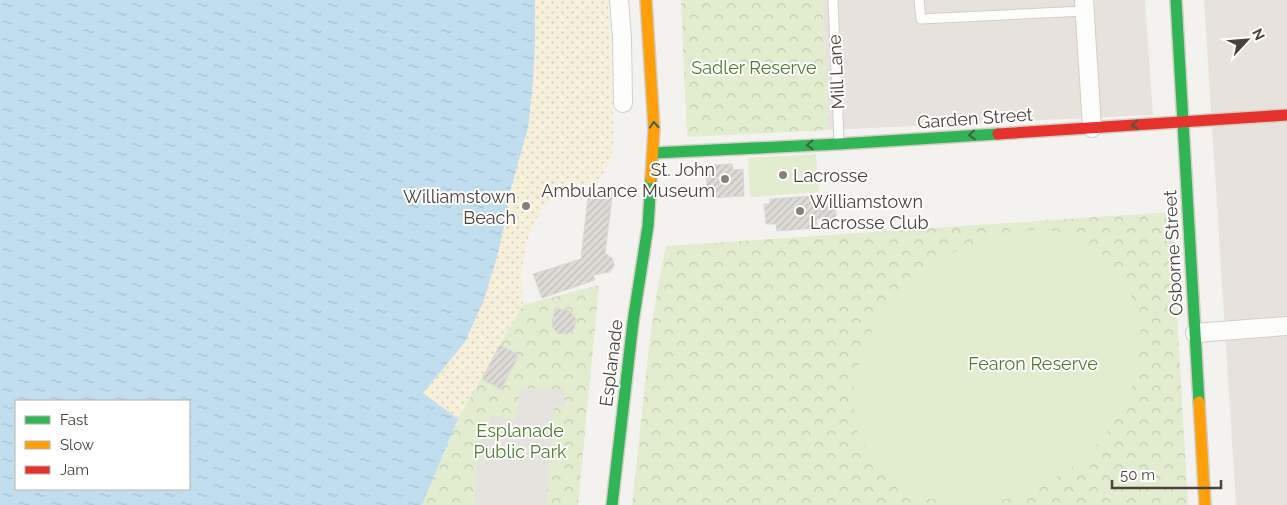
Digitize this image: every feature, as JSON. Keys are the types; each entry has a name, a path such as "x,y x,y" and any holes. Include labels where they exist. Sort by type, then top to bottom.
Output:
{"street":[{"path":"619,0 622,38 623,104"},
{"name":"Esplanade","path":"646,0 654,129 648,226"},
{"name":"Osborne Street","path":"1176,0 1205,505"},
{"path":"1085,6 1092,128"},
{"name":"Garden Street","path":"653,153 665,156 1287,115"},
{"name":"Esplanade","path":"612,505 633,322 648,226 665,156"},
{"path":"1195,333 1287,326"}],"lane":[{"name":"Mill Lane","path":"833,0 839,144"},
{"path":"919,0 921,19 1085,6"}],"shaded area":[{"path":"823,0 1145,0 1153,115 828,130"},
{"path":"1204,0 1287,0 1287,505 1236,505"},
{"path":"520,388 565,390 565,406 554,405 546,505 474,505 480,431 488,433 490,415 515,420"}],"sand":[{"name":"Williamstown Beach","path":"535,0 608,0 614,139 611,159 597,185 568,185 556,193 540,212 527,240 521,275 523,305 458,419 422,394 465,342 484,300 497,257 508,199 528,128 533,82"}],"green space":[{"name":"Sadler Reserve","path":"681,0 823,0 828,130 687,137"},
{"name":"Lacrosse","path":"816,154 819,192 750,197 748,158"},
{"name":"Fearon Reserve","path":"1171,212 1188,505 632,505 650,338 666,246"},
{"path":"1042,229 1076,235 1106,257 1123,280 1137,309 1141,336 1137,374 1124,408 1104,437 1088,455 1064,473 1041,486 1012,498 984,503 955,504 922,497 897,485 872,458 858,432 852,396 861,357 878,317 906,286 943,257 995,234"},
{"name":"Esplanade Public Park","path":"599,285 578,505 422,505 458,419 523,305"}],"water":[{"path":"0,0 535,0 533,82 528,128 508,199 497,257 484,300 465,342 423,393 458,419 422,505 0,505"}],"building":[{"name":"St. John Ambulance Museum","path":"732,164 733,170 743,169 744,196 711,198 710,187 707,187 706,171 709,171 709,165"},
{"path":"589,188 613,191 605,253 613,259 614,266 610,272 593,275 595,280 542,298 533,274 581,259"},
{"name":"Williamstown Lacrosse Club","path":"826,195 827,204 835,203 836,218 817,219 817,228 777,231 776,224 766,224 764,204 770,204 770,199"},
{"path":"555,308 570,311 576,319 574,329 567,334 557,333 552,326"},
{"path":"500,345 519,355 501,389 482,379"}],"traffic: fast":[{"path":"1176,0 1199,402"},
{"path":"653,153 998,134"},
{"path":"612,505 633,322 648,226 651,178"}],"traffic: slow":[{"path":"646,0 654,129 651,178"},
{"path":"1199,402 1205,505"}],"traffic: jam":[{"path":"998,134 1287,115"}],"place":[{"name":"Lacrosse","path":"783,175"},
{"name":"St. John Ambulance Museum","path":"725,179"},
{"name":"Williamstown Beach","path":"526,206"},
{"name":"Williamstown Lacrosse Club","path":"800,211"}]}
